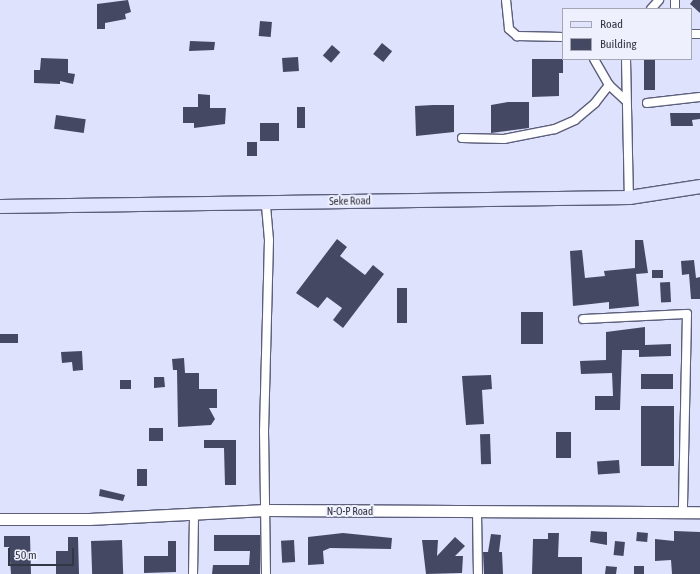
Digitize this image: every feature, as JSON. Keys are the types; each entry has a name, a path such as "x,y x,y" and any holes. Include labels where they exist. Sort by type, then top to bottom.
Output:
{"main road":[{"name":"Seke Road","path":"0,206 629,197 700,186"}],"street":[{"path":"506,0 510,29 517,36 562,37"},
{"path":"652,8 659,0"},
{"path":"595,60 610,85 626,101"},
{"path":"626,60 629,197"},
{"path":"462,138 504,139 555,129 575,120 595,103 610,85"},
{"path":"647,104 700,97"},
{"path":"266,203 269,240 264,431 266,574"},
{"path":"583,319 687,314 683,511"},
{"name":"N-O-P Road","path":"0,519 89,519 266,510 700,512"},
{"path":"477,512 478,574"},
{"path":"193,574 194,514"}],"building":[{"path":"128,0 131,12 125,14 126,19 105,23 105,29 97,29 97,4"},
{"path":"693,0 700,0 700,13 690,4"},
{"path":"260,21 272,22 271,37 259,36"},
{"path":"190,41 215,42 214,50 189,51"},
{"path":"382,43 392,51 383,62 373,54"},
{"path":"332,45 340,52 331,63 323,56"},
{"path":"298,57 299,71 283,72 282,58"},
{"path":"41,58 68,59 68,73 75,74 73,84 60,81 60,84 34,83 34,70 40,70"},
{"path":"532,59 562,59 563,73 559,73 559,96 532,97"},
{"path":"644,60 655,60 655,90 644,90"},
{"path":"198,94 210,95 210,108 226,108 225,124 194,128 194,123 183,123 183,107 198,107"},
{"path":"508,102 529,102 529,128 491,133 491,105"},
{"path":"454,105 454,132 416,136 415,106"},
{"path":"297,107 305,107 305,128 297,128"},
{"path":"670,113 700,113 700,119 692,120 693,126 671,126"},
{"path":"56,115 86,119 84,133 54,129"},
{"path":"260,123 279,123 279,141 260,141"},
{"path":"247,142 257,142 257,156 247,156"},
{"path":"337,239 347,247 340,256 365,275 373,265 384,274 343,328 333,320 342,308 327,297 318,308 296,293"},
{"path":"635,240 643,240 648,273 636,274 639,306 609,309 609,302 573,306 570,251 582,250 585,278 605,276 604,271 635,268"},
{"path":"694,260 696,278 700,277 700,299 691,299 689,274 682,275 681,261"},
{"path":"652,270 663,270 663,278 652,278"},
{"path":"670,282 671,302 661,302 660,283"},
{"path":"397,288 407,288 407,323 397,323"},
{"path":"521,312 543,312 543,344 521,344"},
{"path":"645,327 645,345 671,344 671,356 639,357 639,350 622,350 620,410 595,410 595,396 613,396 612,373 581,374 580,361 606,360 606,332"},
{"path":"0,334 18,334 18,343 0,343"},
{"path":"82,351 83,370 73,371 72,362 62,363 61,352"},
{"path":"184,358 185,373 199,373 199,389 217,389 217,408 209,408 215,419 211,425 178,427 177,370 173,370 172,359"},
{"path":"641,374 673,374 673,389 641,389"},
{"path":"491,375 492,389 482,390 484,424 466,425 462,376"},
{"path":"154,377 164,377 165,387 154,388"},
{"path":"120,380 131,380 131,389 120,389"},
{"path":"641,406 674,406 674,466 641,466"},
{"path":"149,428 163,428 163,441 149,441"},
{"path":"556,432 571,432 571,458 556,458"},
{"path":"480,434 490,434 491,464 481,464"},
{"path":"204,440 236,440 236,485 225,485 224,448 204,448"},
{"path":"619,460 620,473 598,475 597,462"},
{"path":"137,469 147,469 147,486 137,486"},
{"path":"100,489 125,495 123,501 99,496"},
{"path":"591,531 607,532 607,545 590,542"},
{"path":"674,531 700,532 700,574 672,574 671,560 655,561 655,539 674,541"},
{"path":"637,532 648,533 647,542 636,541"},
{"path":"343,533 392,538 391,549 330,548 323,551 324,564 308,565 308,537"},
{"path":"548,533 559,533 558,557 582,557 582,574 532,574 533,539 548,539"},
{"path":"491,534 501,535 499,552 502,552 503,574 484,574 483,552 488,552"},
{"path":"214,535 260,535 260,574 212,574 213,565 249,565 250,551 214,551"},
{"path":"4,536 30,536 31,574 11,574 9,547 4,547"},
{"path":"68,537 78,537 79,574 56,574 56,551 68,551"},
{"path":"455,537 465,546 455,556 463,556 462,573 426,574 422,540 438,540 437,556"},
{"path":"122,540 123,574 92,574 91,541"},
{"path":"294,540 295,562 282,563 281,541"},
{"path":"168,541 176,541 176,572 144,573 144,556 168,556"},
{"path":"615,541 625,542 623,556 614,555"},
{"path":"606,566 617,567 616,574 605,574"},
{"path":"634,566 644,566 644,574 634,574"}]}
